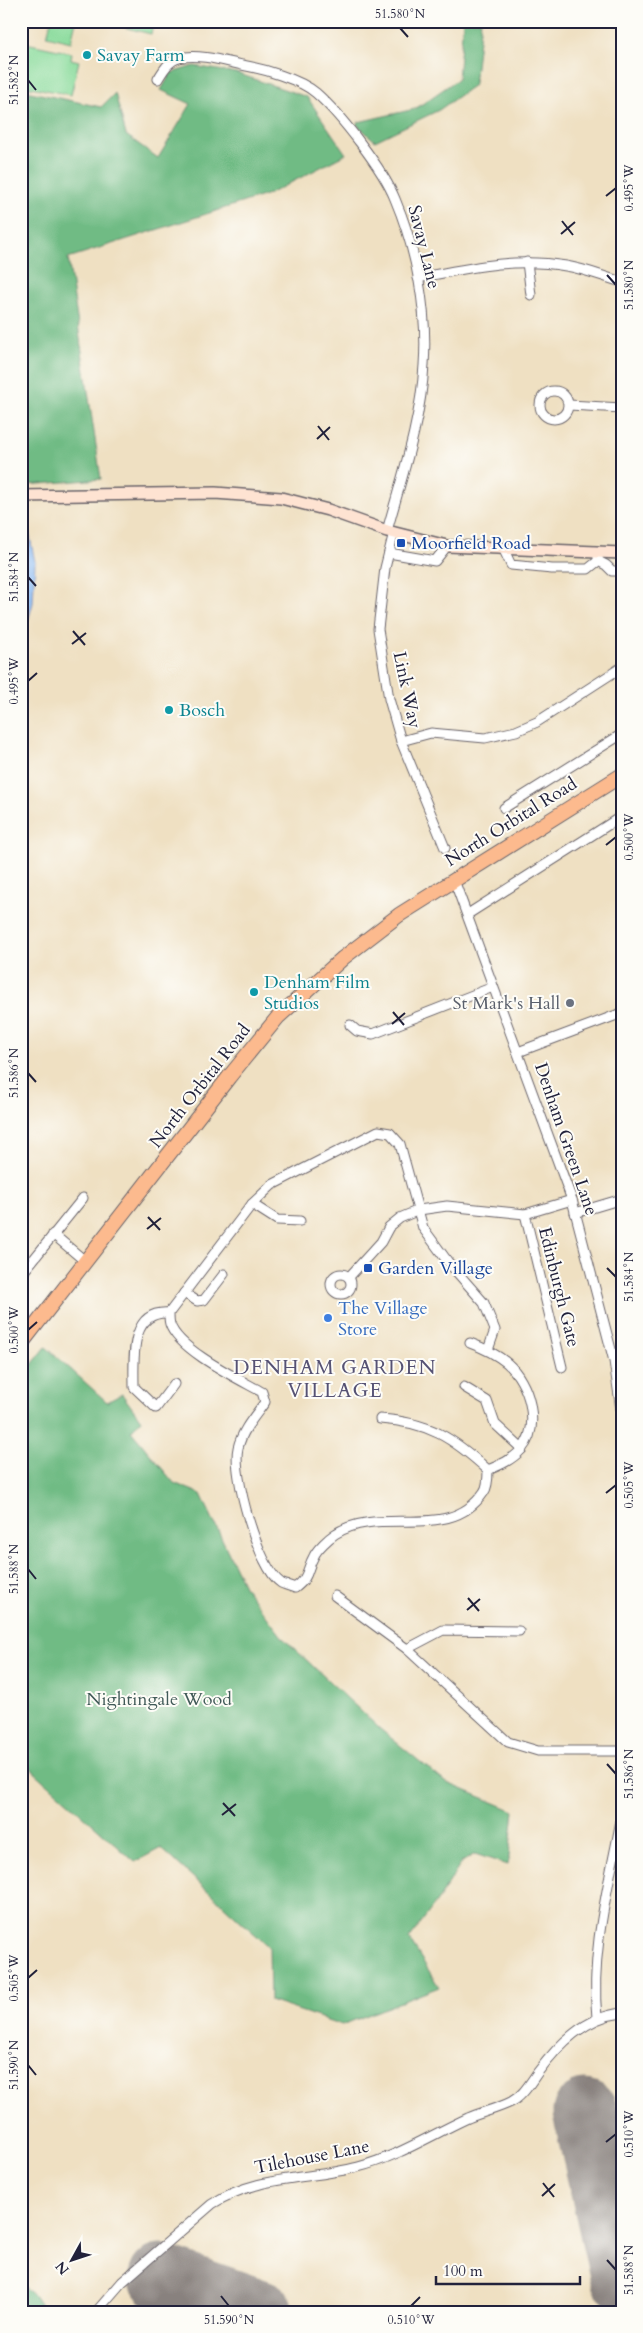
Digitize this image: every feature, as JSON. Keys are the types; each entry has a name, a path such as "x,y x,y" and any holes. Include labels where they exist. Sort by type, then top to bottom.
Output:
{"main road":[{"name":"North Orbital Road","path":"21,1344 278,1017 343,958 399,915 622,775"}],"street":[{"name":"Savay Lane","path":"158,79 169,64 178,58 197,57 270,71 315,92 372,161 395,197 407,232 418,278 425,334 424,366 415,428 391,532"},
{"path":"418,278 494,263 527,262 567,266 622,282"},
{"path":"527,262 531,295"},
{"path":"569,406 622,408"},
{"path":"21,496 215,493 281,498 328,510 391,532 447,546 598,557 622,553"},
{"name":"Link Way","path":"391,532 378,629 389,699 401,740 445,848"},
{"path":"389,553 435,561 447,546"},
{"path":"504,550 511,565 552,570 588,569 598,557"},
{"path":"598,557 612,571 622,571"},
{"path":"401,740 431,733 485,738 516,731 538,722 622,668"},
{"path":"504,808 622,734"},
{"path":"468,914 622,816"},
{"name":"Denham Green Lane","path":"454,880 468,914 492,988 518,1052 572,1200 618,1360 622,1417"},
{"path":"350,1025 357,1031 373,1034 492,988"},
{"path":"518,1052 622,1013"},
{"path":"488,1350 495,1330 484,1303 432,1242 423,1228 400,1144 390,1133 378,1131 272,1185 252,1204 169,1313 170,1324 178,1338 207,1361 262,1392 265,1402 246,1426 237,1449 248,1523 266,1565 280,1583 295,1588 305,1580 314,1555 335,1534 358,1526 398,1519 435,1522 464,1512 486,1491 488,1470"},
{"path":"21,1275 82,1198"},
{"path":"576,1213 622,1199"},
{"path":"349,1277 381,1242 389,1227 400,1218 419,1210 448,1206 525,1214 572,1200"},
{"path":"252,1204 277,1220 300,1221"},
{"name":"Edinburgh Gate","path":"525,1214 562,1367"},
{"path":"53,1234 86,1262"},
{"path":"184,1293 197,1301 204,1300 224,1274"},
{"path":"169,1313 158,1312 148,1316 137,1333 134,1352 134,1387 156,1408 174,1384"},
{"path":"470,1343 488,1350 508,1364 524,1384 531,1409 530,1429 522,1449 506,1462 488,1470"},
{"path":"464,1387 487,1401 495,1424 522,1449"},
{"path":"380,1418 422,1425 463,1447 488,1470"},
{"path":"335,1596 407,1649 508,1742 538,1751 622,1751"},
{"path":"407,1649 443,1630 519,1631"},
{"path":"597,2018 595,1999 598,1942 622,1815"},
{"name":"Tilehouse Lane","path":"96,2312 128,2277 225,2196 262,2182 331,2172 375,2162 469,2117 513,2101 523,2094 564,2041 597,2018 622,2012"}],"green space":[{"path":"51,21 76,21 71,42 47,36"},
{"path":"112,21 154,21 151,34 111,24"},
{"path":"463,21 481,21 474,85 439,110 375,141 356,124 358,122 415,109 458,79"},
{"path":"21,42 72,53 71,59 79,61 71,95 21,85"},
{"path":"194,66 236,73 307,97 346,154 269,194 68,258 101,479 26,485 21,454 21,90 101,107 115,93 126,135 158,158 191,104 161,90 171,73"},
{"name":"Nightingale Wood","path":"46,1347 107,1402 122,1394 141,1420 131,1431 174,1483 201,1494 245,1588 283,1638 380,1729 445,1782 514,1811 508,1865 475,1854 462,1862 440,1897 409,1939 439,1987 342,2025 270,2001 269,1947 161,1848 135,1862 21,1760 21,1378"},
{"path":"21,2283 48,2312 21,2312"}],"water":[{"path":"21,454 26,485 26,517 35,562 33,603 21,646"}],"runway":[{"path":"585,2112 622,2275"},
{"path":"161,2277 261,2312"}],"place":[{"name":"Savay Farm","path":"87,55"},
{"name":"Moorfield Road","path":"401,543"},
{"name":"Bosch","path":"169,710"},
{"name":"Denham Film Studios","path":"254,992"},
{"name":"St Mark's Hall","path":"570,1003"},
{"name":"Garden Village","path":"368,1268"},
{"name":"The Village Store","path":"328,1318"}],"district":[{"name":"DENHAM GARDEN VILLAGE","path":"335,1378"}]}
